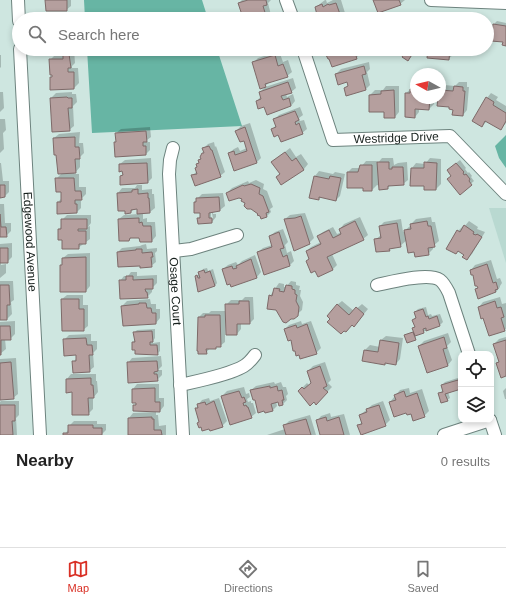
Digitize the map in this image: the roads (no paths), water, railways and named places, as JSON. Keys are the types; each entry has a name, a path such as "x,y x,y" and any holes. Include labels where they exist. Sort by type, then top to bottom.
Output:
{"street":[{"path":"18,0 19,12"},
{"path":"286,0 290,12"},
{"path":"432,0 506,3"},
{"name":"Edgewood Avenue","path":"20,56 40,435"},
{"name":"Westridge Drive","path":"305,56 333,140 450,136 506,194"},
{"name":"Osage Court","path":"173,148 169,174 183,435"},
{"path":"174,251 190,249 237,235"},
{"path":"377,285 424,277 440,280 447,288 449,293 468,351"},
{"path":"180,384 200,380 240,368 249,362 255,355"},
{"path":"444,435 481,423"},
{"path":"491,423 495,435"}]}
